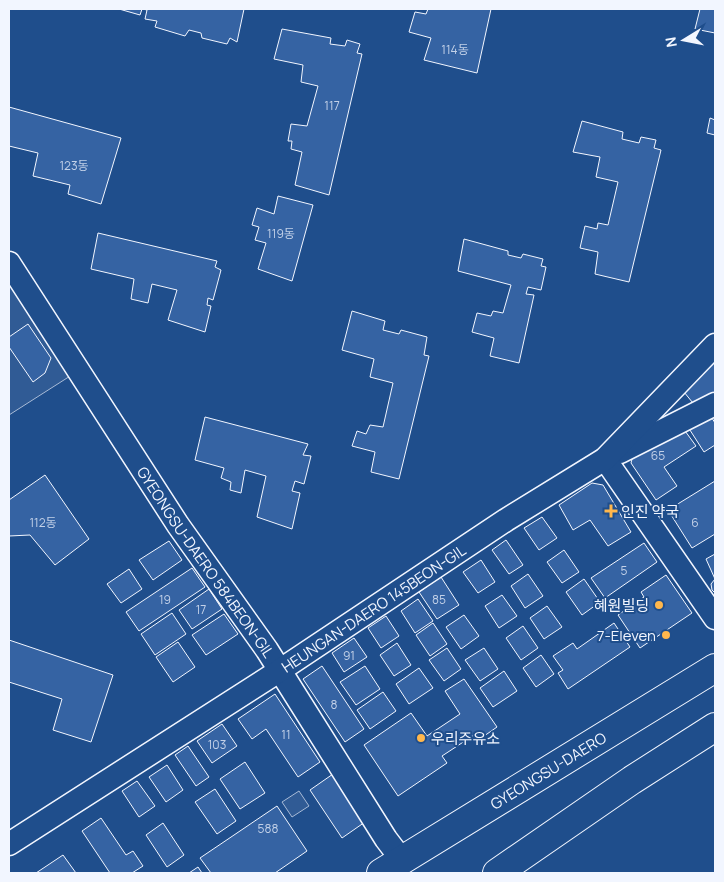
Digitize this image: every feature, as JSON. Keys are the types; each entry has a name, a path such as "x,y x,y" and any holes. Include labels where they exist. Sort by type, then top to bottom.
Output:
{"main road":[{"name":"GYEONGSU-DAERO","path":"391,867 715,668"},
{"path":"497,873 632,780 715,727"}],"street":[{"name":"GYEONGSU-DAERO 584BEON-GIL","path":"9,263 178,525 267,650 386,839 391,867"},
{"name":"HEUNGAN-DAERO 145BEON-GIL","path":"9,844 279,671 506,520 605,459 715,345"},
{"path":"715,404 605,459 715,618"}],"shaded area":[{"path":"9,263 78,371 9,415"},
{"path":"299,791 309,806 292,817 282,802"}],"building":[{"path":"119,9 142,9 140,15"},
{"path":"143,9 244,9 237,42 230,38 227,44 202,38 201,33 189,30 185,36 155,27 157,21 145,19 147,10"},
{"path":"428,9 491,9 477,73 424,60 431,38 409,32 415,12 426,14"},
{"path":"700,9 715,9 715,33 695,29"},
{"path":"282,29 331,38 330,44 345,46 347,40 360,44 357,53 362,54 329,195 295,185 302,152 291,149 292,141 288,141 291,124 307,126 318,86 301,82 303,65 274,59"},
{"path":"9,107 121,138 101,204 68,194 70,185 33,176 38,153 9,146"},
{"path":"710,118 715,120 715,135 707,133"},
{"path":"582,121 623,132 622,139 639,143 641,137 656,140 654,148 661,150 629,282 595,274 598,252 580,248 585,226 597,229 598,223 608,225 618,182 596,177 600,157 573,152"},
{"path":"278,196 313,205 292,281 258,269 266,243 255,240 259,227 252,225 257,208 274,214"},
{"path":"98,233 217,261 215,267 221,270 213,300 208,298 207,305 211,306 205,332 168,320 177,290 152,284 148,303 131,299 134,279 91,269"},
{"path":"464,239 508,251 508,255 521,258 523,254 543,259 541,266 546,267 541,290 528,287 526,294 534,295 519,363 490,356 494,338 472,332 477,313 491,316 493,311 503,313 511,285 458,271"},
{"path":"352,311 385,321 383,330 399,334 401,330 427,337 424,355 429,356 399,479 371,472 375,452 352,446 357,431 366,434 370,425 383,427 393,383 370,377 374,359 342,350"},
{"path":"28,324 51,358 45,373 33,382 9,347 9,337"},
{"path":"715,358 715,397 697,408 684,392"},
{"path":"709,413 715,423 715,445 704,452 688,427"},
{"path":"205,417 308,444 303,455 311,456 304,484 295,481 292,491 300,493 292,529 257,517 266,476 245,470 241,493 230,490 231,482 221,478 224,468 195,460"},
{"path":"680,424 696,446 664,467 677,486 656,500 631,463 635,447"},
{"path":"45,475 89,539 55,565 30,535 9,536 9,500"},
{"path":"715,481 715,534 692,548 668,510"},
{"path":"592,483 603,485 631,532 608,546 590,520 573,530 559,505"},
{"path":"542,517 557,538 539,550 524,528"},
{"path":"506,540 523,565 509,574 492,550"},
{"path":"169,541 182,560 153,580 139,560"},
{"path":"644,543 657,562 605,598 591,578"},
{"path":"564,550 579,572 562,583 547,562"},
{"path":"715,554 715,579 706,559"},
{"path":"481,560 495,582 478,593 463,572"},
{"path":"192,568 205,587 139,631 126,612"},
{"path":"129,569 142,589 121,603 107,584"},
{"path":"528,574 543,596 525,608 511,586"},
{"name":"혜원빌딩","path":"666,575 692,613 640,648 618,615 644,597 641,592"},
{"path":"441,577 459,605 437,619 419,592"},
{"path":"584,579 600,602 582,615 566,592"},
{"path":"715,579 715,593 712,590 711,584"},
{"path":"209,589 222,609 192,629 179,610"},
{"path":"502,595 517,616 499,628 485,606"},
{"path":"418,599 433,621 415,633 401,611"},
{"path":"547,606 562,627 544,639 530,618"},
{"path":"172,613 186,634 155,655 141,634"},
{"path":"224,614 238,634 206,655 192,635"},
{"path":"464,615 479,636 461,649 446,627"},
{"path":"386,616 399,636 381,648 368,628"},
{"path":"433,623 447,644 430,656 416,635"},
{"path":"614,623 630,647 568,689 558,673 563,670 553,656 573,643 577,649"},
{"path":"523,626 538,648 521,660 506,638"},
{"path":"354,638 367,657 344,672 332,653"},
{"path":"9,640 113,675 91,742 53,730 62,699 9,682"},
{"path":"178,642 195,667 173,682 156,657"},
{"path":"397,643 411,665 394,676 380,655"},
{"path":"447,648 461,669 444,681 429,660"},
{"path":"484,648 498,669 480,681 465,660"},
{"path":"541,655 554,674 536,687 523,668"},
{"path":"322,666 364,729 345,742 303,679"},
{"path":"365,666 380,689 356,705 340,682"},
{"path":"419,668 433,688 409,704 396,684"},
{"path":"504,671 517,691 493,707 480,688"},
{"name":"우리주유소","path":"464,679 497,727 477,741 474,735 442,756 447,763 398,796 364,745 411,713 427,736 460,714 445,691"},
{"path":"383,692 396,711 370,729 357,710"},
{"path":"275,694 320,762 298,777 266,729 252,739 238,719"},
{"path":"222,724 237,746 212,763 197,741"},
{"path":"188,746 209,777 196,786 175,755"},
{"path":"245,762 265,793 240,809 220,779"},
{"path":"167,765 183,790 166,802 149,777"},
{"path":"333,774 365,822 342,838 310,790"},
{"path":"137,781 155,806 139,817 122,791"},
{"path":"215,789 236,821 217,834 195,802"},
{"path":"277,806 307,851 275,873 211,873 200,858"},
{"path":"101,818 126,855 133,851 143,866 132,873 110,873 82,831"},
{"path":"163,823 184,855 167,867 146,835"},
{"path":"63,855 76,873 36,873"},
{"path":"198,867 202,873 189,873"}],"place":[{"name":"인진 약국","path":"611,511"},
{"name":"혜원빌딩","path":"659,605"},
{"name":"7-Eleven","path":"666,635"},
{"name":"우리주유소","path":"421,738"}]}
